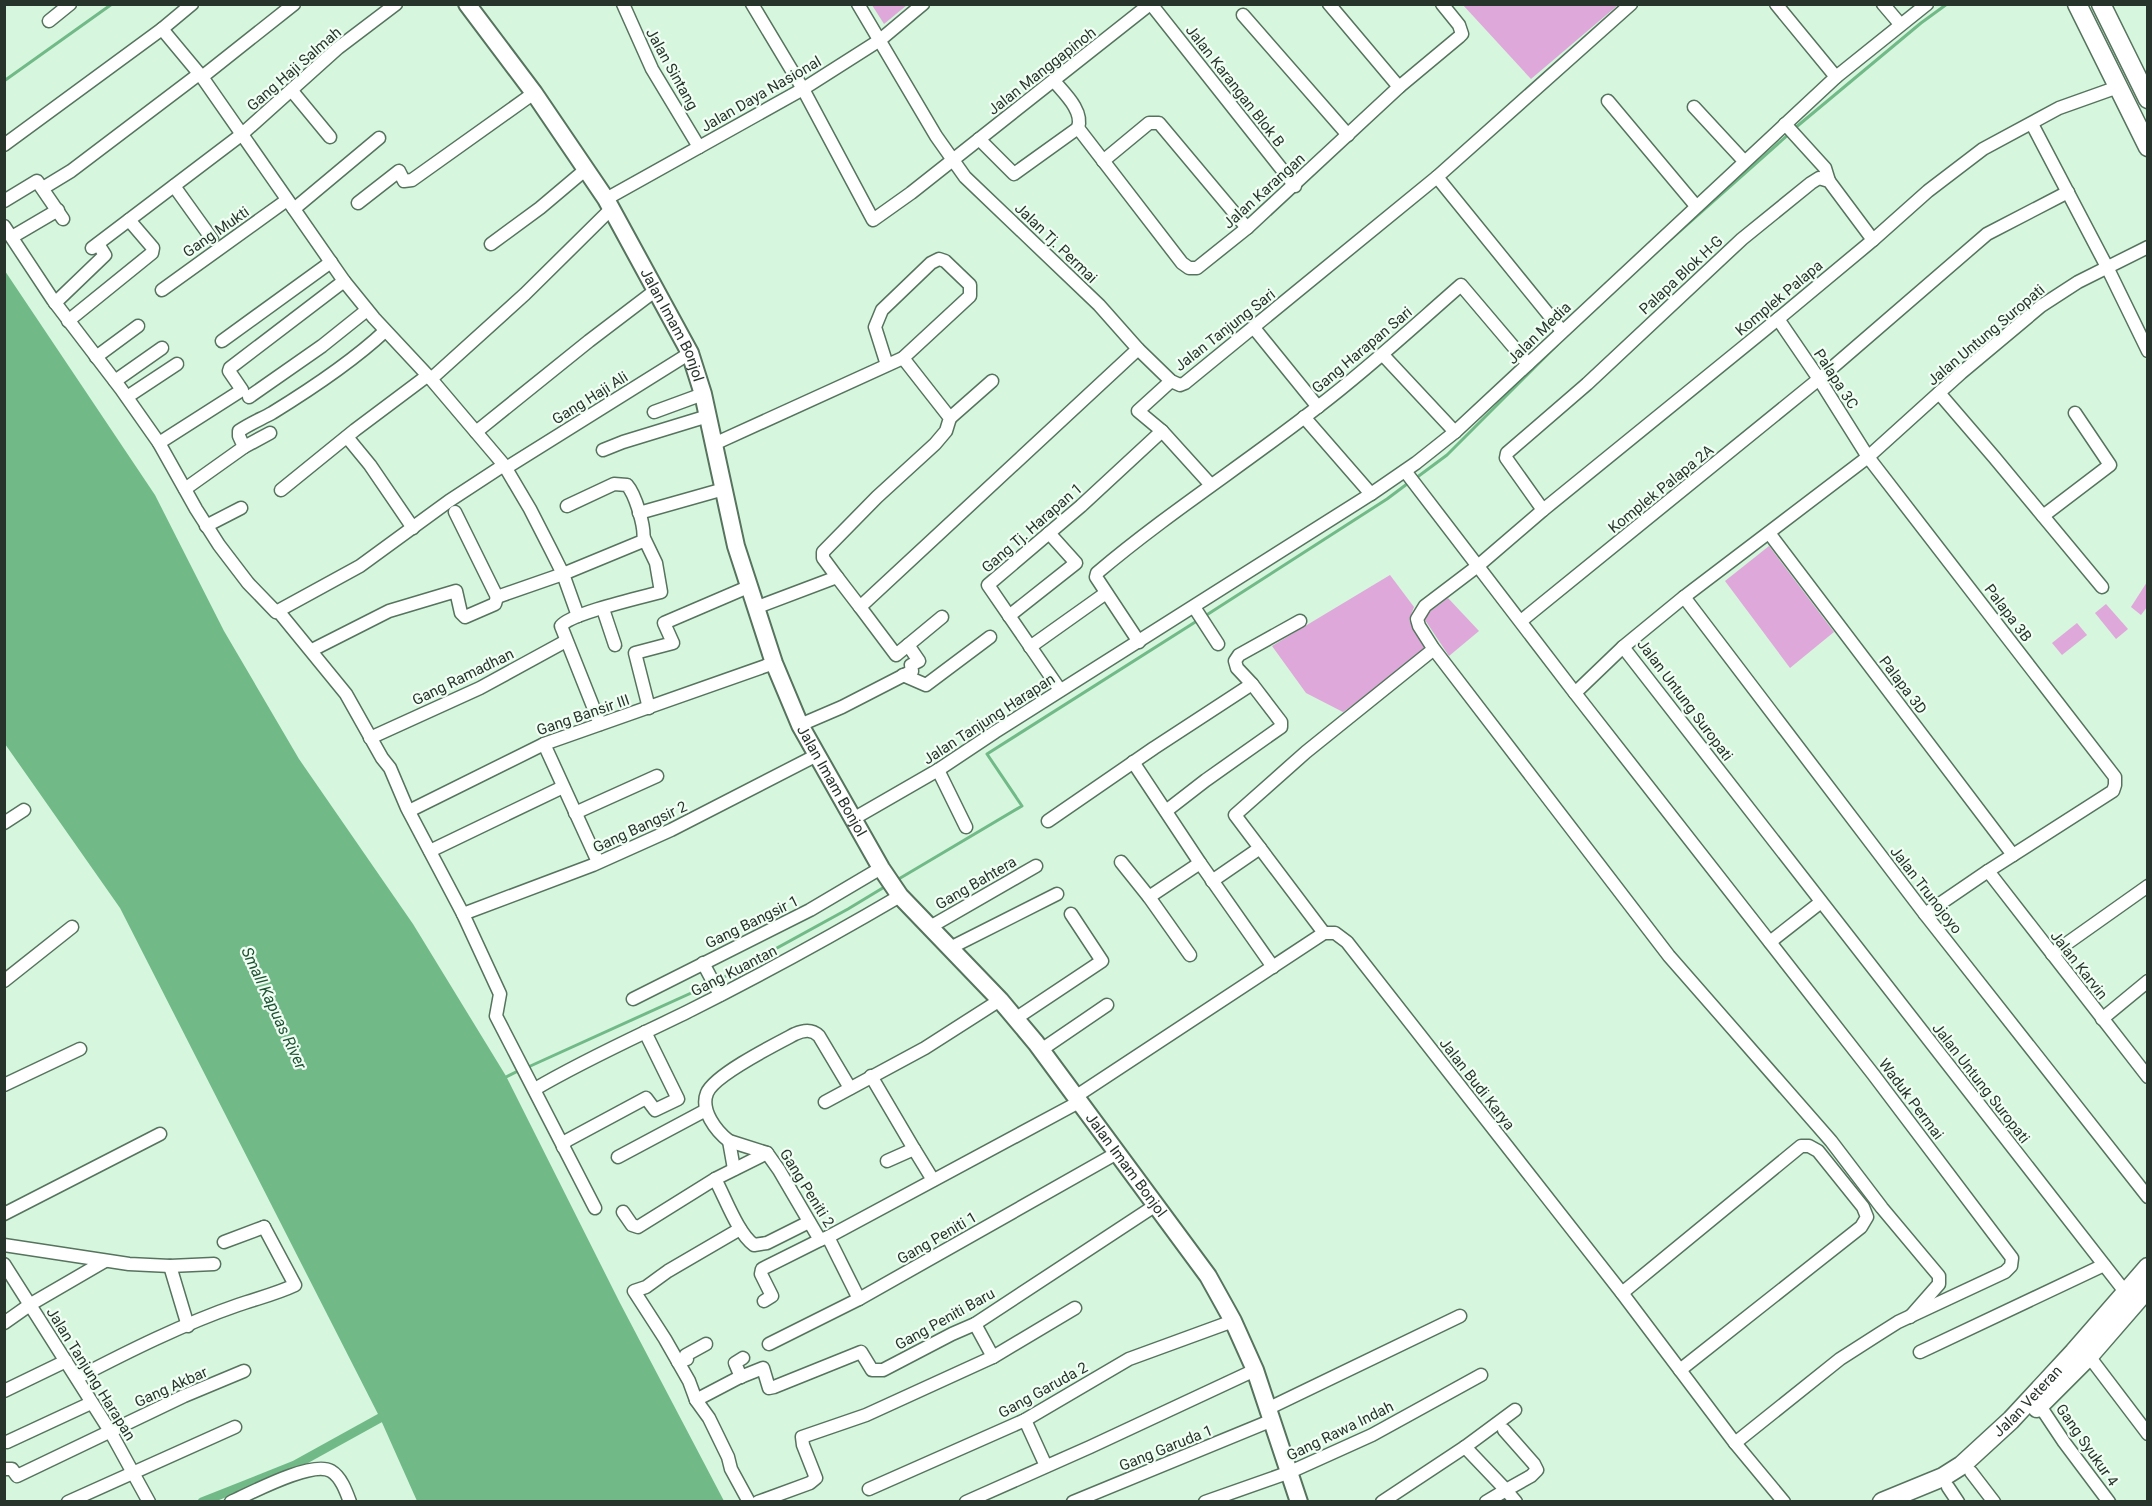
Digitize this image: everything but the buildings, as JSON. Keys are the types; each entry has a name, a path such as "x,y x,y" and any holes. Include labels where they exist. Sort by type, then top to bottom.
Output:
{"highway":[{"path":"2077,4 2148,147"},
{"path":"2101,4 2148,99"},
{"name":"Jalan Veteran","path":"1912,1502 1953,1494 1971,1472 2040,1406 2148,1267"},
{"name":"Jalan Veteran","path":"1882,1502 1943,1477 1962,1465 2148,1288"}],"main road":[{"name":"Jalan Imam Bonjol","path":"467,4 534,93 608,204 690,353 703,394 736,546 748,587 774,663 800,725 882,870 899,895 1016,1019 1208,1276 1233,1321 1255,1370 1299,1502"}],"street":[{"path":"49,21 70,4"},
{"path":"4,145 162,29 192,4"},
{"path":"43,188 71,171 294,4"},
{"name":"Gang Haji Salmah","path":"55,303 105,255 95,246 241,135 338,48 396,4"},
{"name":"Jalan Sintang","path":"622,4 652,69 699,147"},
{"path":"752,4 803,89"},
{"name":"Jalan Tj. Permai","path":"858,4 952,160 965,177 1099,304 1138,349"},
{"name":"Jalan Daya Nasional","path":"281,490 347,437 429,378 525,294 608,204 699,147 803,89 880,40 923,4"},
{"name":"Jalan Manggapinoh","path":"803,89 873,220 1151,4"},
{"name":"Jalan Karangan Blok B","path":"1151,4 1294,186"},
{"path":"1329,4 1399,87"},
{"name":"Jalan Karangan","path":"1054,81 1079,116 1078,128 1182,263 1195,269 1247,228 1399,87 1461,35 1459,25 1442,4"},
{"name":"Jalan Tanjung Sari","path":"1138,349 1171,381 1176,384 1185,383 1437,177 1630,4"},
{"path":"1776,4 1836,77"},
{"path":"1883,4 1900,24"},
{"name":"Jalan Media","path":"1139,642 1406,472 1455,432 1836,77 1927,4"},
{"path":"1243,15 1348,135"},
{"path":"162,29 201,75 344,281 505,467 530,509 563,574 578,616"},
{"name":"Komplek Palapa","path":"1910,1317 1939,1284 1939,1276 1882,1208 1831,1141 1669,956 1434,648 1419,626 1417,619 1422,609 1479,565 1543,510 1874,240 1928,191 1983,149 2059,108 2118,87"},
{"path":"292,91 330,137"},
{"path":"357,203 399,171 404,181 412,180 534,93"},
{"path":"1608,101 1696,206"},
{"path":"1694,106 1744,161"},
{"path":"1103,161 1149,123 1156,122 1162,126 1247,228"},
{"path":"1785,124 1825,168 1829,181 1874,240"},
{"path":"2032,124 2108,267 2148,351"},
{"path":"979,139 1014,174 1078,128"},
{"name":"Gang Mukti","path":"162,290 290,205 379,138"},
{"path":"491,244 540,208 585,170"},
{"path":"1437,177 1562,332"},
{"name":"Palapa Blok H-G","path":"1543,510 1505,456 1596,376 1742,238 1815,180 1821,178 1829,181"},
{"path":"4,201 35,181 43,188 60,214 12,237"},
{"path":"174,186 212,239"},
{"name":"Komplek Palapa 2A","path":"1521,621 1820,380 1987,234 2068,192"},
{"path":"68,321 152,253 153,248 129,220"},
{"path":"4,226 55,303 159,443 206,526 248,583 279,612 346,694 370,738 390,768 430,851 466,912 500,994 496,1016 596,1208"},
{"name":"Jalan Untung Suropati","path":"2126,1293 1623,647 1684,597 1868,457 1985,352 2042,306 2078,282 2148,247"},
{"path":"714,444 903,358 970,296 970,285 942,259 931,263 882,310 875,327 887,365"},
{"path":"222,341 331,262"},
{"path":"159,443 242,390 228,371 230,368 344,281"},
{"name":"Gang Harapan Sari","path":"1210,484 1318,407 1383,355 1461,285 1528,364"},
{"path":"476,432 656,290"},
{"path":"249,397 322,346 367,310"},
{"name":"Palapa 3C","path":"1778,319 1820,380 1868,457"},
{"path":"96,357 138,326"},
{"path":"1254,328 1318,407"},
{"path":"244,447 239,431 271,413 362,352 385,331"},
{"path":"115,381 162,348"},
{"path":"860,607 1138,349"},
{"name":"Gang Haji Ali","path":"279,612 351,571 505,467 690,353"},
{"path":"1383,355 1455,432"},
{"path":"903,358 950,418"},
{"path":"126,397 177,364"},
{"path":"942,617 896,655 823,558 823,552 877,497 935,444 946,431 950,418 992,381"},
{"path":"1139,642 1096,577 1097,573 1210,484 1162,431 1138,411 1171,381"},
{"path":"1939,393 2102,587"},
{"path":"654,412 703,394"},
{"path":"2043,516 2110,465 2075,412"},
{"path":"603,450 708,416"},
{"path":"1304,417 1371,494"},
{"name":"Gang Tj. Harapan 1","path":"1060,690 988,585 1162,431"},
{"path":"185,489 218,462 270,433"},
{"path":"347,437 370,465 413,528"},
{"name":"Palapa 3B","path":"1868,457 2115,777 2113,791 2013,855"},
{"name":"Waduk Permai","path":"1406,472 1575,693 1873,1074 2012,1258 2011,1266 2006,1272 1898,1322 1840,1359 1735,1443"},
{"path":"567,506 614,484 623,483 629,487 639,513 644,538 656,563 662,592 578,616 562,624 566,641 600,724"},
{"path":"639,513 724,489"},
{"path":"206,526 241,508"},
{"path":"312,650 389,611 456,591 461,613 465,616 495,604 497,597 455,512"},
{"path":"1009,616 1076,563 1049,533"},
{"name":"Palapa 3D","path":"1769,533 2013,855"},
{"path":"497,597 563,574 640,543 644,538"},
{"path":"755,608 837,577"},
{"path":"649,708 634,653 673,643 664,623 748,587"},
{"path":"1030,647 1106,592"},
{"name":"Jalan Trunojoyo","path":"1684,597 1925,914 2148,1197"},
{"path":"1195,608 1218,644"},
{"path":"603,609 615,645"},
{"path":"1167,811 1281,726 1281,722 1235,663 1237,657 1300,621"},
{"path":"907,673 926,685 990,637"},
{"name":"Gang Ramadhan","path":"370,738 480,688 566,641"},
{"name":"Jalan Tanjung Harapan","path":"853,819 938,770 1060,690 1139,642"},
{"path":"800,725 842,707 907,673 911,664 919,661 908,645"},
{"path":"1575,693 1623,647"},
{"path":"1077,1099 1324,933 1235,815 1306,752 1429,653"},
{"name":"Gang Bansir III","path":"409,811 544,744 774,663"},
{"path":"1048,821 1252,684"},
{"path":"544,744 598,862"},
{"name":"Gang Bangsir 2","path":"466,912 598,862 671,830 817,755"},
{"path":"1133,762 1272,967"},
{"path":"938,770 966,827"},
{"path":"575,813 657,776"},
{"path":"430,851 563,787"},
{"path":"4,823 24,810"},
{"path":"1212,881 1260,848"},
{"path":"1925,914 2013,855"},
{"path":"1121,862 1190,955"},
{"path":"1149,897 1200,862"},
{"name":"Gang Bahtera","path":"930,927 1036,866"},
{"name":"Gang Bangsir 1","path":"633,999 704,966 882,870"},
{"name":"Jalan Karvin","path":"1988,870 2148,1077"},
{"path":"2052,954 2148,886"},
{"path":"950,948 1057,894"},
{"name":"Gang Kuantan","path":"535,1089 718,992 823,942 899,895"},
{"path":"1770,942 1821,902"},
{"path":"1016,1019 1102,961 1071,914"},
{"path":"4,981 72,927"},
{"name":"Jalan Budi Karya","path":"1324,933 1335,933 1347,942 1622,1293 1735,1443 1784,1502"},
{"path":"704,966 718,992"},
{"path":"2102,1019 2148,981"},
{"path":"825,1102 925,1048 1000,1000"},
{"path":"1041,1050 1107,1005"},
{"path":"734,1169 729,1141 720,1133 706,1110 707,1093 716,1082 754,1056 805,1030 813,1031 819,1036 850,1088"},
{"path":"563,1147 566,1141 646,1098 656,1110 678,1099 645,1032"},
{"path":"4,1085 80,1049"},
{"path":"872,1076 933,1180"},
{"name":"Gang Peniti 2","path":"729,1141 767,1153 809,1222 824,1238 1077,1099"},
{"path":"618,1157 706,1110"},
{"path":"4,1214 160,1134"},
{"path":"1622,1293 1802,1146 1809,1146 1818,1151 1863,1207 1867,1218 1861,1227 1680,1370"},
{"path":"887,1161 914,1149"},
{"path":"623,1212 630,1223 638,1227 715,1179 767,1153"},
{"name":"Gang Peniti 1","path":"769,1344 859,1299 1117,1153"},
{"path":"715,1179 740,1229 747,1240 757,1246 771,1242 809,1222"},
{"name":"Gang Peniti Baru","path":"741,1377 763,1368 769,1388 774,1387 861,1352 872,1370 883,1370 975,1324 1156,1205"},
{"path":"77,1378 188,1326 238,1305 274,1295 295,1285 264,1227 224,1242"},
{"path":"740,1229 668,1271 646,1287 634,1291 678,1362 696,1400 709,1418 748,1502"},
{"path":"764,1301 772,1296 761,1274 762,1269 824,1238 859,1299"},
{"path":"4,1245 105,1261 170,1266 214,1264"},
{"path":"4,1323 31,1304 105,1261"},
{"name":"Jalan Tanjung Harapan","path":"4,1264 110,1431 149,1502"},
{"path":"1920,1352 2104,1265"},
{"path":"170,1266 188,1326"},
{"path":"758,1502 810,1483 816,1478 802,1437 866,1415 993,1358 1075,1308"},
{"name":"Gang Garuda 1","path":"1073,1502 1269,1415 1460,1316"},
{"name":"Gang Garuda 2","path":"869,1489 1025,1420 1129,1359 1233,1321"},
{"path":"975,1324 993,1358"},
{"path":"678,1362 687,1359 686,1355 706,1344"},
{"path":"2084,1350 2148,1434"},
{"path":"696,1400 741,1377 735,1363 743,1358"},
{"path":"4,1391 66,1361"},
{"path":"966,1502 1255,1370"},
{"name":"Gang Akbar","path":"4,1468 12,1469 17,1476 184,1396 244,1371"},
{"name":"Gang Rawa Indah","path":"1205,1502 1290,1472 1372,1435 1482,1375"},
{"path":"7,1442 91,1402"},
{"name":"Gang Syukur 4","path":"2040,1406 2109,1502"},
{"path":"1382,1502 1465,1447 1515,1410"},
{"path":"1025,1420 1046,1466"},
{"path":"68,1502 235,1427"},
{"path":"1486,1502 1531,1476 1537,1470 1504,1430"},
{"path":"1465,1447 1516,1502"},
{"path":"231,1502 294,1475 319,1468 328,1469 334,1473 341,1481 350,1502"},
{"path":"1971,1472 1994,1502"}],"shaded area":[{"path":"872,5 907,5 884,24"},
{"path":"1463,5 1618,5 1531,79"},
{"path":"1769,546 1834,632 1790,668 1725,581"},
{"path":"1390,575 1414,607 1409,620 1429,652 1343,712 1306,693 1272,646"},
{"path":"2147,582 2147,607 2141,615 2131,607"},
{"path":"1448,598 1479,631 1449,656 1423,617"},
{"path":"2106,604 2128,629 2116,639 2095,613"},
{"path":"2077,623 2087,635 2062,655 2052,643"}],"water":[{"name":"Small Kapuas River","path":"5,271 155,495 224,631 299,759 413,924 506,1076 620,1303 724,1501 417,1501 380,1418 120,908 5,744"}],"waterway":[{"path":"4,81 112,4"},
{"path":"1795,128 1947,4"},
{"path":"1661,248 1790,133"},
{"path":"1416,478 1447,455 1557,345"},
{"path":"1205,616 1387,499 1411,481"},
{"path":"897,880 1022,806 987,754 1200,619"},
{"path":"717,981 886,886"},
{"path":"526,1068 711,984"},
{"path":"504,1078 520,1070"},
{"path":"202,1502 295,1465 380,1418"}]}
